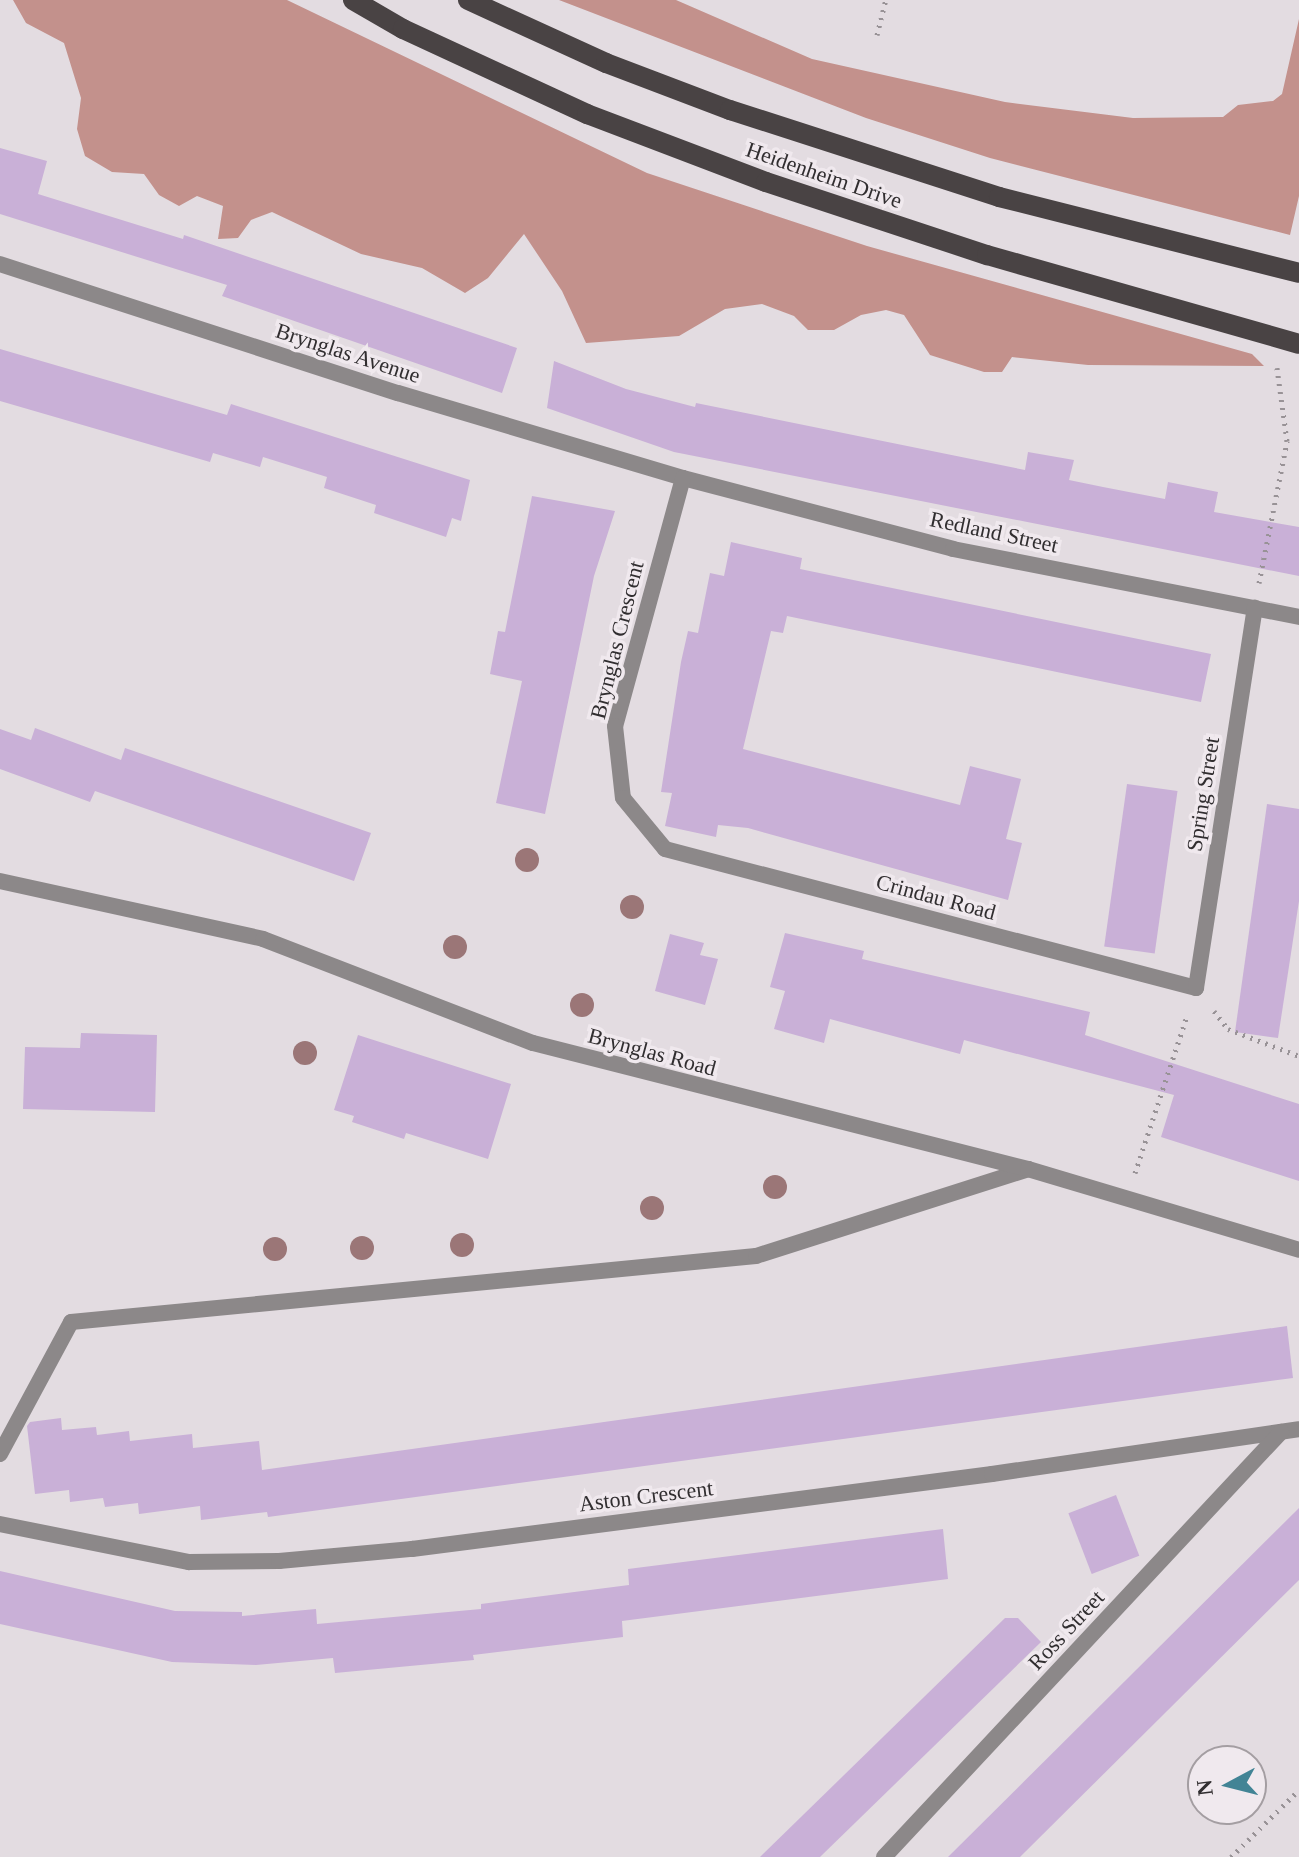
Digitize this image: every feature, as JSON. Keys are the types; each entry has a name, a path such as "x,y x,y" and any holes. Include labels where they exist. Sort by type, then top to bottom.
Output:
{"main road":[{"name":"Heidenheim Drive","path":"353,0 403,29 587,114 766,182 987,255 1299,344"},
{"name":"Heidenheim Drive","path":"468,0 606,63 730,110 999,197 1299,273"}],"street":[{"name":"Brynglas Avenue","path":"0,264 398,393 683,478"},
{"name":"Redland Street","path":"683,478 953,549 1299,617"},
{"name":"Brynglas Crescent","path":"665,849 623,798 615,726 683,478"},
{"name":"Spring Street","path":"1196,988 1255,608"},
{"name":"Crindau Road","path":"665,849 1196,988"},
{"name":"Brynglas Road","path":"0,881 263,939 533,1043 1028,1169 1299,1250"},
{"path":"0,1454 71,1322 756,1256 1028,1169"},
{"name":"Aston Crescent","path":"0,1524 189,1562 279,1561 412,1549 1299,1429"},
{"name":"Ross Street","path":"884,1857 1281,1432"}],"path":[{"path":"877,35 886,0"},
{"path":"1255,608 1287,441 1276,359"},
{"path":"1196,988 1228,1029 1299,1056"},
{"path":"1126,1200 1196,988"},
{"path":"1231,1857 1299,1790"}],"shaded area":[{"path":"13,0 287,0 647,173 867,246 1252,354 1264,366 1088,365 1012,357 1002,372 984,372 930,355 904,315 886,310 861,315 834,330 808,330 794,316 762,304 725,309 679,336 586,343 562,291 524,234 488,278 465,293 422,268 361,254 272,212 251,220 238,238 218,239 223,206 197,196 179,206 159,195 144,174 112,172 85,156 77,129 81,98 64,43 26,23"},
{"path":"559,0 676,0 812,59 1005,102 1133,118 1223,117 1238,105 1273,101 1282,94 1299,19 1299,196 1290,235 990,158 866,118"}],"building":[{"path":"0,148 47,161 38,194 183,239 184,235 517,348 502,393 222,296 227,285 0,214"},
{"path":"0,349 227,415 231,404 470,480 461,521 452,518 446,537 374,513 376,505 324,488 327,477 263,457 260,467 213,453 210,462 0,401"},
{"path":"554,361 626,389 695,407 696,403 1025,470 1028,452 1074,460 1069,480 1165,499 1168,482 1218,492 1214,512 1299,527 1299,576 674,452 547,408"},
{"path":"532,496 615,511 594,576 545,814 496,803 522,681 490,674 498,631 505,632"},
{"path":"731,542 802,558 800,569 1211,654 1201,702 787,616 783,633 771,631 743,749 960,805 970,766 1021,779 1006,839 1022,843 1008,900 748,828 718,825 716,837 665,826 672,793 661,792 688,631 698,633 710,573 724,576"},
{"path":"35,728 121,760 125,748 371,833 354,881 95,791 90,802 0,769 0,729 31,740"},
{"path":"1127,784 1178,791 1155,954 1104,946"},
{"path":"1267,804 1299,809 1299,901 1278,1038 1235,1032"},
{"path":"785,933 864,951 862,959 1090,1012 1085,1035 1299,1104 1299,1181 1161,1137 1174,1095 964,1040 960,1054 830,1019 824,1043 774,1029 785,991 770,987"},
{"path":"670,934 704,943 700,955 718,959 705,1005 655,991"},
{"path":"81,1033 157,1035 155,1112 23,1109 25,1047 80,1048"},
{"path":"358,1035 511,1084 488,1159 406,1133 404,1139 352,1122 354,1116 334,1110"},
{"path":"1287,1326 1293,1378 268,1517 267,1512 201,1520 200,1506 139,1514 138,1503 105,1507 103,1498 70,1502 69,1490 35,1494 27,1426 30,1422 61,1418 62,1430 96,1427 97,1435 129,1431 130,1441 192,1434 193,1448 259,1441 262,1470"},
{"path":"1116,1495 1139,1556 1092,1574 1068,1513"},
{"path":"1299,1508 1299,1580 1020,1857 948,1857"},
{"path":"943,1529 948,1579 622,1621 623,1637 473,1655 474,1660 335,1673 333,1658 256,1665 172,1662 0,1624 0,1571 175,1611 242,1612 242,1616 316,1609 317,1624 481,1609 481,1604 629,1585 628,1569"},
{"path":"1005,1618 1018,1618 1041,1642 820,1857 760,1857"}]}
